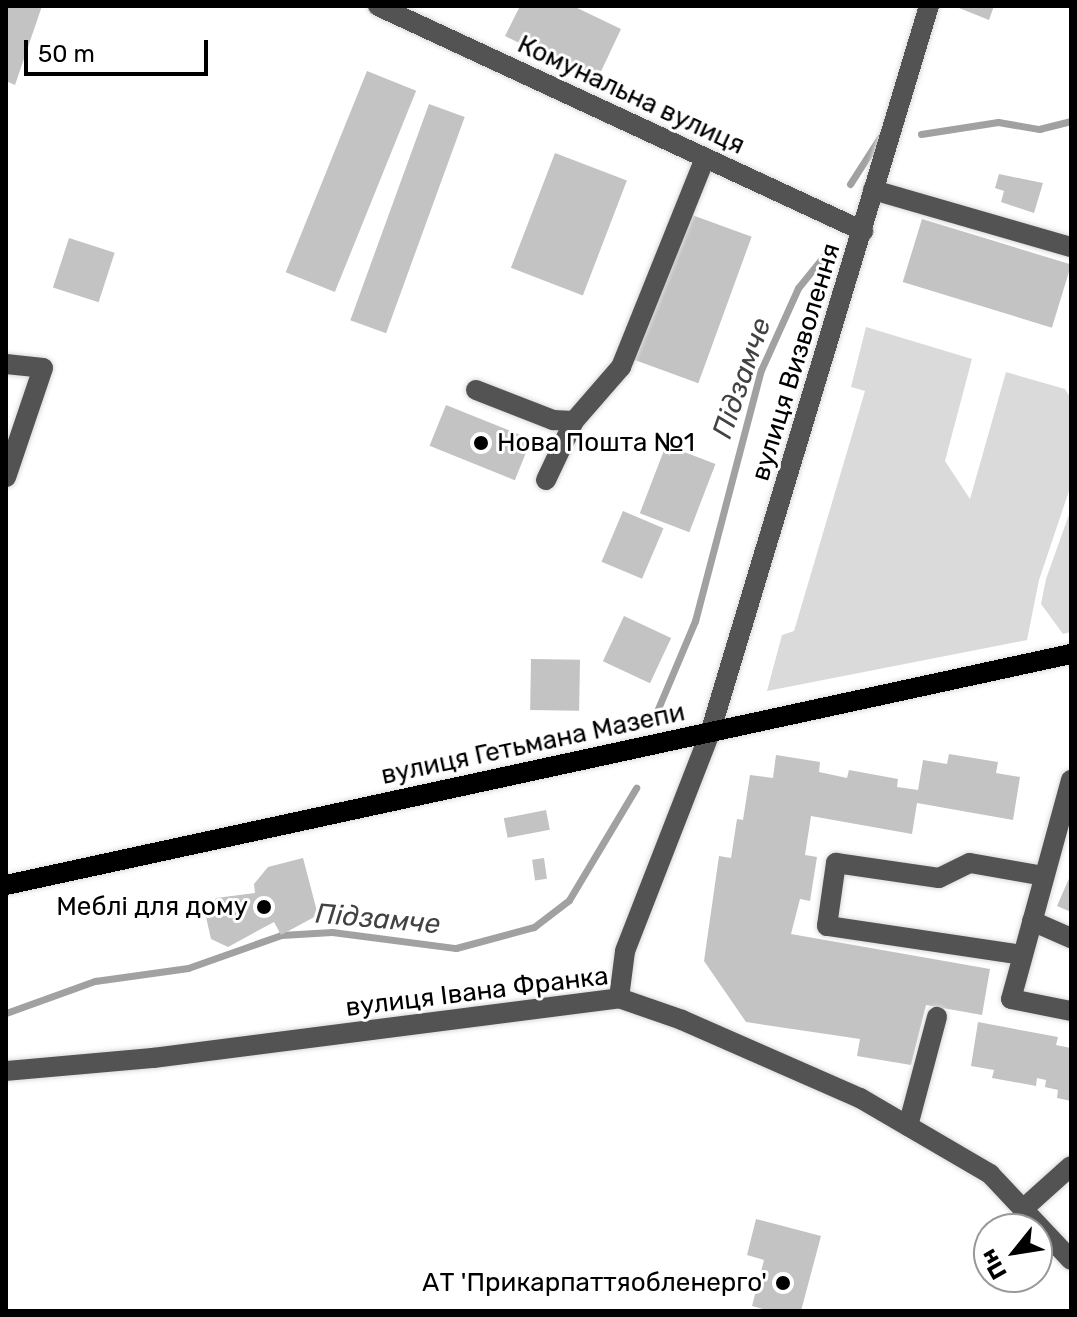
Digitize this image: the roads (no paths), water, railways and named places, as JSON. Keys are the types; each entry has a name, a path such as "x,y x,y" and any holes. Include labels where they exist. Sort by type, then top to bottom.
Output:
{"main road":[{"name":"вулиця Гетьмана Мазепи","path":"6,885 1071,654"}],"street":[{"name":"Комунальна вулиця","path":"378,6 863,231"},
{"name":"вулиця Визволення","path":"619,998 625,951 710,733 929,6"},
{"path":"546,480 574,421 621,367 705,158"},
{"path":"873,190 1071,247"},
{"path":"6,364 43,368 6,477"},
{"path":"476,390 553,420 574,421"},
{"path":"1071,780 1011,999 1071,1011"},
{"path":"1022,955 827,926 836,863 939,878 970,863 1044,876"},
{"path":"1032,921 1071,938"},
{"name":"вулиця Івана Франка","path":"6,1071 153,1058 619,998 682,1020 860,1098 990,1174 1071,1260"},
{"path":"908,1126 937,1017"},
{"path":"1023,1209 1071,1166"}],"waterway":[{"name":"Підзамче","path":"921,134 998,122 1039,129 1071,121"},
{"name":"Підзамче","path":"850,184 880,137"},
{"name":"Підзамче","path":"657,711 695,621 761,370 798,288 828,251"},
{"name":"Підзамче","path":"6,1013 95,981 188,968 281,935 332,932 456,948 534,927 569,900 636,788"}],"place":[{"name":"Нова Пошта №1","path":"481,443"},
{"name":"Меблі для дому","path":"264,907"},
{"name":"АТ 'Прикарпаттяобленерго'","path":"783,1283"}]}
